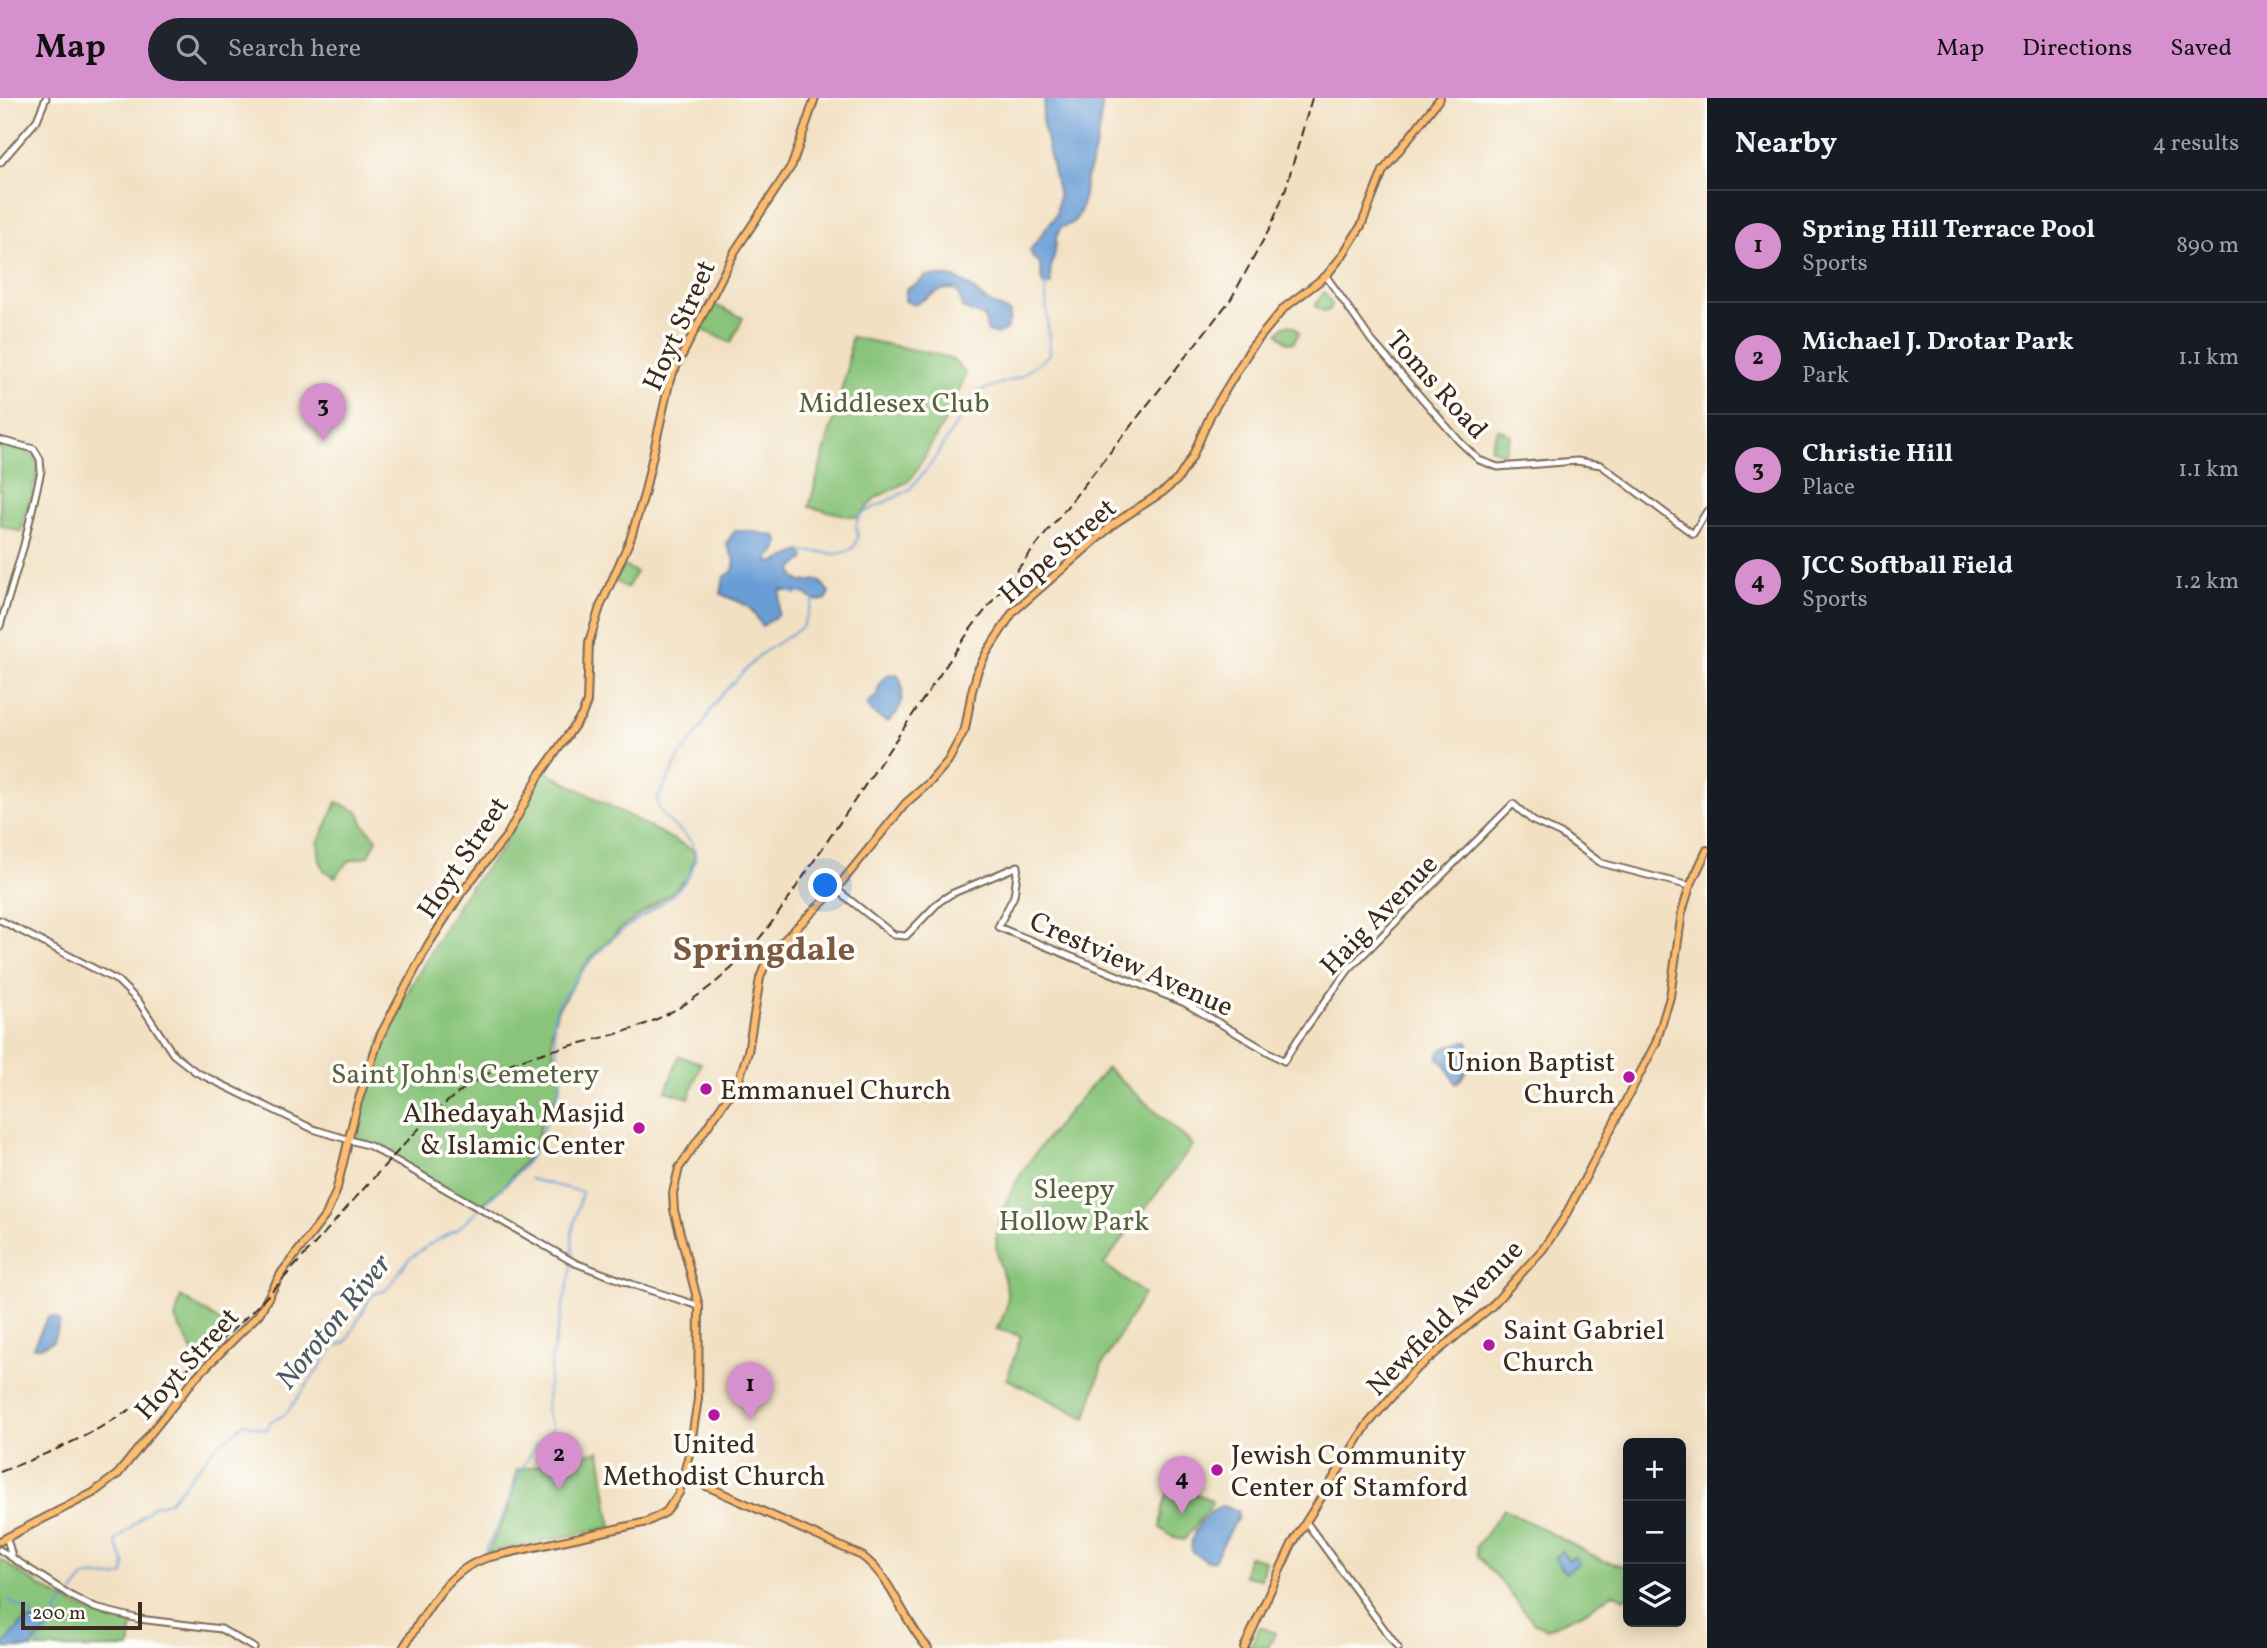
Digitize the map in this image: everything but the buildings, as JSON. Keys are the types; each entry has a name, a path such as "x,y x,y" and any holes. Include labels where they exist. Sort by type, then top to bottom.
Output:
{"main road":[{"name":"Hoyt Street","path":"4,1540 93,1493 115,1477 195,1378 256,1318 282,1272 328,1210 350,1141 367,1072 380,1036 424,952 462,892 508,834 538,776 582,715 587,702 589,642 600,607 631,540 670,379 734,251 792,164 815,98"},
{"name":"Hope Street","path":"403,1648 445,1585 463,1568 490,1557 656,1519 674,1503 684,1476 698,1402 699,1306 674,1210 675,1180 744,1067 760,978 766,962 836,889 885,825 948,761 965,729 978,670 986,652 1013,612 1107,530 1178,480 1192,457 1211,414 1257,340 1288,304 1326,276 1358,233 1383,171 1440,98"},
{"name":"Newfield Avenue","path":"1244,1648 1279,1570 1367,1425 1413,1372 1491,1307 1559,1227 1659,1036 1670,996 1676,940 1690,886 1707,850"},
{"path":"684,1476 862,1556 880,1572 916,1634 928,1648"}],"street":[{"path":"0,163 37,120 46,98"},
{"name":"Toms Road","path":"1326,276 1371,340 1479,460 1502,467 1577,461 1601,465 1693,534 1707,511"},
{"path":"0,440 34,449 40,460 41,471 24,545 0,626"},
{"name":"Haig Avenue","path":"1284,1061 1349,969 1513,804 1533,821 1560,834 1601,863 1690,886"},
{"name":"Crestview Avenue","path":"836,889 900,937 906,936 939,902 951,894 1018,866 1014,896 998,927 1185,1003 1284,1061"},
{"path":"0,920 118,981 139,1002 173,1054 196,1072 313,1129 380,1151 575,1263 699,1306"},
{"path":"1306,1522 1398,1648"},
{"path":"4,1540 14,1559"},
{"path":"0,1550 95,1608 121,1616 221,1629 254,1648"}],"green space":[{"path":"1324,292 1332,304 1325,312 1315,306"},
{"path":"713,304 743,318 731,343 701,329"},
{"path":"1284,326 1295,327 1299,333 1294,342 1288,343 1278,333"},
{"name":"Middlesex Club","path":"851,337 939,355 953,360 966,374 948,415 914,475 907,482 875,498 858,518 809,507 847,370"},
{"path":"1498,429 1511,435 1504,454 1490,448"},
{"path":"0,442 24,448 37,461 38,473 21,532 0,525"},
{"path":"624,566 636,572 627,588 615,581"},
{"name":"Saint John's Cemetery","path":"544,771 693,850 695,854 689,876 671,893 620,929 588,961 569,991 557,1011 552,1032 552,1045 561,1080 558,1094 544,1115 533,1151 505,1185 478,1207 365,1141 353,1138 382,1037 461,899 501,849"},
{"path":"337,802 359,812 364,825 377,839 369,856 349,861 335,877 324,870 318,843"},
{"path":"679,1056 701,1063 689,1098 666,1091"},
{"name":"Sleepy Hollow Park","path":"1107,1068 1193,1145 1104,1264 1144,1294 1102,1365 1086,1418 1007,1379 1021,1336 996,1329 1004,1315 1007,1292 996,1246 997,1232 1012,1189 1058,1124"},
{"path":"181,1296 230,1328 197,1359 175,1319"},
{"path":"600,1451 611,1527 487,1553 508,1511 517,1470"},
{"path":"1170,1483 1211,1500 1212,1504 1184,1540 1174,1538 1160,1528"},
{"path":"1504,1509 1604,1561 1623,1566 1623,1598 1613,1593 1585,1612 1547,1629 1533,1622 1477,1556 1476,1547"},
{"path":"1248,1556 1265,1560 1261,1579 1244,1576"},
{"path":"0,1559 63,1599 97,1614 133,1623 130,1648 0,1648"},
{"path":"1260,1627 1275,1633 1268,1648 1250,1648"}],"water":[{"path":"1045,98 1064,98 1066,102 1080,105 1089,98 1103,98 1083,202 1074,221 1061,227 1058,232 1050,273 1051,285 1043,285 1040,263 1033,258 1030,250 1056,215 1059,196 1042,120"},
{"path":"926,276 956,279 1010,313 1006,330 995,334 988,332 984,317 962,308 959,296 953,289 936,292 916,304 905,301 906,289"},
{"path":"735,531 776,536 779,542 775,552 768,558 769,562 801,551 805,558 792,569 795,578 802,582 819,580 829,592 827,599 816,601 807,594 781,590 778,615 762,626 749,608 721,594 724,577 733,571 735,561 726,543"},
{"path":"890,674 897,674 902,693 896,713 887,722 871,712 867,706 868,702 876,697 881,681"},
{"path":"1465,1041 1469,1043 1468,1066 1456,1084 1445,1064 1438,1059 1438,1054 1444,1048"},
{"path":"55,1317 60,1322 53,1341 41,1347 33,1347 46,1320"},
{"path":"1222,1506 1237,1510 1238,1517 1214,1560 1206,1561 1192,1551 1193,1537 1204,1518"},
{"path":"1562,1551 1568,1560 1575,1557 1579,1563 1565,1573 1554,1557"},
{"path":"25,1620 31,1620 46,1630 30,1648 1,1648"}],"waterway":[{"name":"Noroton River","path":"802,553 834,554 854,547 858,537 856,524 861,514 909,490 931,464 977,392 1020,377 1050,354 1045,284"},
{"name":"Noroton River","path":"789,591 795,594 804,592"},
{"name":"Noroton River","path":"481,1207 511,1180 530,1157 557,1096 561,1084 554,1034 558,1005 583,971 612,939 673,894 691,872 695,850 685,836 664,817 657,800 681,754 700,730 721,695 761,654 802,627 814,600"},
{"path":"530,1179 582,1192 572,1233 573,1257"},
{"name":"Noroton River","path":"73,1594 83,1579 88,1577 114,1577 124,1574 125,1564 115,1541 153,1506 169,1502 220,1442 244,1423 267,1430 270,1422 286,1414 334,1347 346,1342 372,1295 386,1290 409,1259 458,1229 477,1211"},
{"path":"485,1555 524,1465 536,1446 553,1428 546,1410 552,1355 572,1266"},
{"name":"Noroton River","path":"36,1648 56,1622 56,1612 68,1598"},
{"path":"9,1601 32,1613 32,1619"}],"railway":[{"path":"0,1472 101,1427 163,1387 209,1351 272,1290 417,1131 472,1083 524,1059 616,1034 665,1015 708,989 745,955 778,914 972,627 1231,299 1271,226 1285,191 1312,98"}],"place":[{"name":"Christie Hill","path":"323,441"},
{"name":"Union Baptist Church","path":"1629,1077"},
{"name":"Emmanuel Church","path":"706,1089"},
{"name":"Alhedayah Masjid & Islamic Center","path":"639,1128"},
{"name":"Saint Gabriel Church","path":"1489,1345"},
{"name":"United Methodist Church","path":"714,1415"},
{"name":"Spring Hill Terrace Pool","path":"750,1420"},
{"name":"Jewish Community Center of Stamford","path":"1217,1470"},
{"name":"Michael J. Drotar Park","path":"559,1490"},
{"name":"JCC Softball Field","path":"1182,1514"}],"district":[{"name":"Springdale","path":"764,948"}]}
